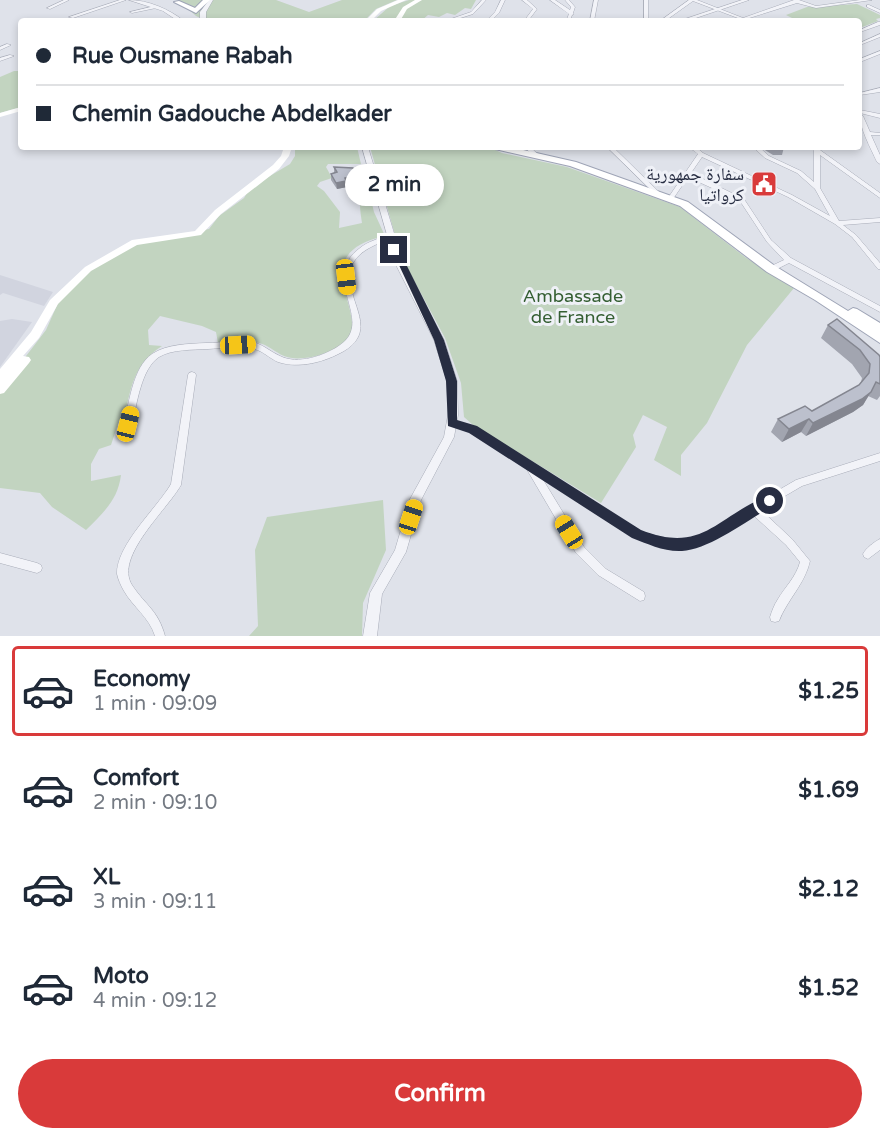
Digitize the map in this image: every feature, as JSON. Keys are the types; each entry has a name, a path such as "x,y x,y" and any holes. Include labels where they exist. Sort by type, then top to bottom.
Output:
{"main road":[{"path":"174,1 194,11 200,9 209,0"},
{"path":"371,18 379,10 403,0"},
{"path":"399,18 405,8 419,0"},
{"path":"174,1 189,18"},
{"path":"174,1 197,18"},
{"path":"0,115 18,110"},
{"path":"0,377 35,335 54,302 76,279 116,251 146,239 198,233 218,212 276,167 287,150"},
{"path":"511,150 573,165 671,198 697,212 771,269 819,297 880,339"},
{"path":"819,297 834,301 880,329"},
{"path":"0,390 43,335 54,311 54,302"}],"street":[{"path":"49,8 67,0"},
{"path":"71,16 124,0"},
{"path":"131,0 155,7 176,18"},
{"path":"202,18 209,0"},
{"path":"456,18 472,13 484,0"},
{"path":"492,18 497,14 503,0"},
{"path":"524,0 535,9 528,18"},
{"path":"552,0 572,14"},
{"path":"567,0 573,7 570,18"},
{"path":"593,18 596,0"},
{"path":"646,0 646,18"},
{"path":"666,18 693,0 738,18"},
{"path":"691,18 747,0"},
{"path":"748,18 795,1 805,0"},
{"path":"795,1 816,7 870,0"},
{"path":"868,6 880,12"},
{"path":"132,12 155,7"},
{"path":"862,30 880,23"},
{"path":"862,43 880,35"},
{"path":"0,49 9,45"},
{"path":"862,60 880,52"},
{"path":"0,60 12,56"},
{"path":"862,94 880,90"},
{"path":"862,114 880,116"},
{"path":"862,119 880,162"},
{"path":"867,133 879,133"},
{"path":"366,150 399,263 439,340 452,381 452,423 449,437 416,500 400,552 376,593 370,636"},
{"path":"530,150 537,156"},
{"path":"613,150 657,193"},
{"path":"696,150 790,196 837,223 854,236 880,267"},
{"path":"759,150 767,157 799,172 817,188 837,223"},
{"path":"816,150 817,188"},
{"path":"817,150 880,196"},
{"path":"671,198 702,154"},
{"path":"687,174 742,200 769,241 789,260 880,309"},
{"path":"837,223 880,220"},
{"path":"128,424 146,363 158,352 171,347 251,345 280,359 295,362 311,360 350,343 357,334 359,321 348,290 348,264 356,253 369,244 390,237"},
{"path":"771,269 789,260"},
{"path":"160,636 152,614 124,583 122,569 126,555 137,537 169,499 176,485 192,375"},
{"path":"452,423 473,429 636,534 657,542 682,545 700,541 799,483 880,457"},
{"path":"529,465 590,562 640,596"},
{"path":"754,510 805,561 804,569 778,605 775,617"},
{"path":"868,554 880,544"},
{"path":"0,558 37,568"}],"shaded area":[{"path":"0,275 53,292 44,306 3,293 0,295"},
{"path":"12,319 32,322 0,367 0,321"}],"green space":[{"path":"178,0 276,0 309,12 342,0 397,0 376,9 367,18 200,18"},
{"path":"409,0 476,0 471,9 465,8 455,15 447,13 439,17 428,15 424,18 376,18 390,6"},
{"path":"857,4 880,15 880,18 862,27 862,18 792,18 786,15 807,7"},
{"path":"18,71 18,108 0,113 0,77"},
{"path":"295,150 358,150 361,164 328,164 326,167 332,178 320,182 317,186 324,191 340,212 339,228 362,223 360,196 367,183 374,212 385,236 360,245 347,257 343,271 344,287 352,318 352,331 345,342 315,356 291,358 254,342 218,343 216,332 202,326 160,316 148,330 149,345 162,346 152,353 139,369 131,387 124,419 119,421 111,445 99,449 91,464 91,481 121,475 117,492 109,506 98,518 86,530 52,507 40,493 0,488 0,390 46,330 58,303 84,274 143,241 209,229 219,216 244,198 250,188 290,164 295,156"},
{"name":"Ambassade de France","path":"371,150 496,150 567,167 680,207 745,257 794,288 747,345 707,423 681,455 681,476 654,460 667,427 643,415 633,435 636,447 601,503 473,425 464,417 461,383 445,338 401,256"},
{"path":"383,500 386,550 363,603 362,636 249,636 258,626 255,550 267,517"}],"building":[{"path":"334,167 353,168 357,175 336,183 331,174 337,172"},
{"path":"837,319 879,355 880,384 876,382 871,392 862,399 813,423 809,419 789,429 778,419 805,406 812,411 859,385 869,373 870,364 860,350 828,325"}],"place":[{"name":"سفارة جمهورية كرواتيا","path":"764,184"}],"route":[{"path":"394,250 439,340 452,381 452,423 473,429 636,534 657,542 682,545 700,541 770,501"}]}
